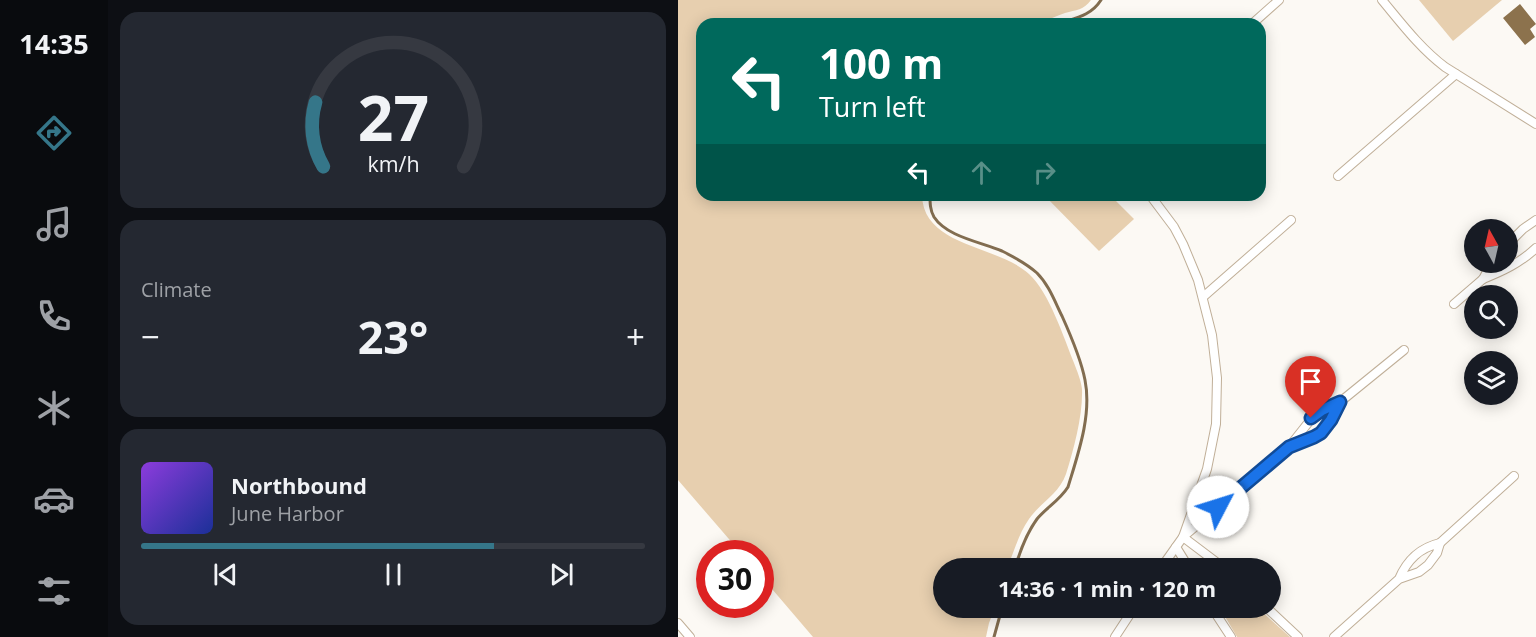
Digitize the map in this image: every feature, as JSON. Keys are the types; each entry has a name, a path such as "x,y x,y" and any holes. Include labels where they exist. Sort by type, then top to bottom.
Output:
{"street":[{"path":"1259,18 1279,0"},
{"path":"1382,0 1421,47 1445,67 1536,124"},
{"path":"1338,176 1455,74"},
{"path":"1154,201 1174,227 1198,280 1209,318 1215,353 1216,424 1206,469 1183,537"},
{"path":"1203,297 1291,220"},
{"path":"1518,234 1536,220"},
{"path":"1454,304 1483,279 1519,262 1536,248"},
{"path":"1483,279 1486,273"},
{"path":"1168,558 1183,537 1289,447 1311,418 1340,402 1404,350"},
{"path":"1289,447 1321,433 1340,402"},
{"path":"1399,579 1404,568 1418,552 1440,543 1514,476"},
{"path":"1183,537 1211,558"},
{"path":"1334,637 1399,579 1419,572 1428,565 1437,553 1440,543"},
{"path":"1176,547 1183,558"},
{"path":"1115,637 1127,618"},
{"path":"1219,618 1231,637"},
{"path":"1278,618 1298,637"},
{"path":"678,623 690,637"}],"shaded area":[{"path":"678,0 1091,0 1086,6 1052,18 696,18 696,201 923,201 926,212 935,225 948,235 1016,264 1036,282 1055,316 1078,372 1082,389 1075,443 1066,474 1059,487 1025,524 1011,558 933,558 933,618 991,618 986,637 813,637 774,591 774,540 730,540 678,480"},
{"path":"1419,0 1502,0 1453,41"},
{"path":"1050,201 1116,201 1134,219 1099,251"},
{"path":"1226,618 1269,618 1290,637 1237,637"}],"building":[{"path":"1520,4 1536,24 1530,29 1535,37 1525,45 1503,18"}],"waterway":[{"path":"1076,18 1092,10 1101,0"},
{"path":"930,201 934,217 947,229 1007,253 1037,273 1051,294 1065,324 1085,380 1087,393 1085,421 1080,448 1068,487 1033,525 1019,558"},
{"path":"994,637 999,618"}],"route":[{"path":"1218,507 1289,447 1321,433 1340,402 1311,418"}]}
